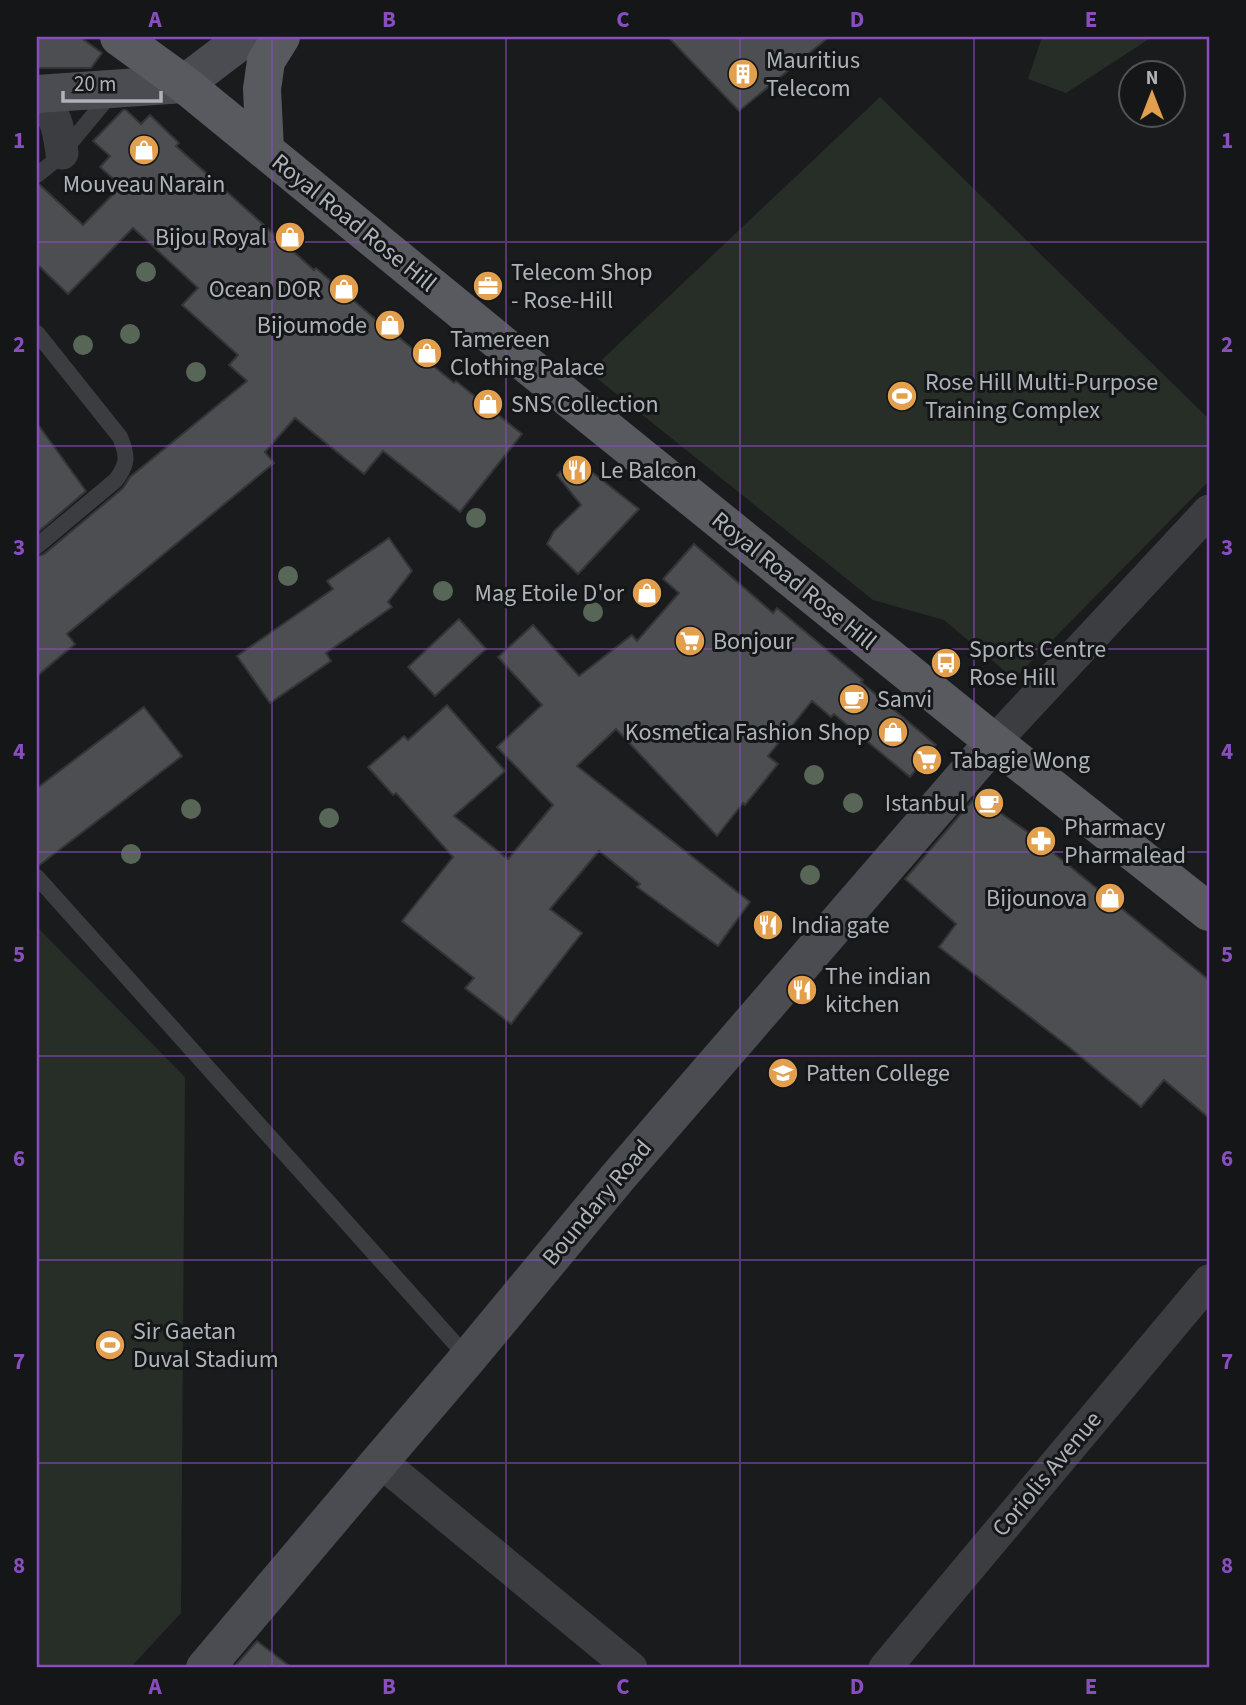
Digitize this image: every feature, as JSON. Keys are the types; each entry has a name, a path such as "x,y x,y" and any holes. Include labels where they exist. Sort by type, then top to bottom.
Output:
{"main road":[{"name":"Royal Road Rose Hill","path":"119,37 184,84 994,742 1209,912"},
{"path":"37,94 184,84 246,37"},
{"path":"265,150 262,89 266,61 281,37"},
{"name":"Boundary Road","path":"205,1668 618,1177 994,742"}],"street":[{"path":"37,100 52,114 59,129 62,153"},
{"path":"994,742 1209,511"},
{"name":"Coriolis Avenue","path":"885,1668 1209,1281"},
{"path":"380,1461 631,1668"}],"lane":[{"path":"37,175 62,153 115,90"},
{"path":"37,333 120,437 126,462 124,470 116,480 37,546"},
{"path":"37,877 468,1358"}],"shaded area":[{"path":"1042,37 1152,37 1066,93 1028,79"},
{"name":"Rose Hill Multi-Purpose Training Complex","path":"880,97 1209,419 1209,481 1014,679 944,620 873,600 589,372"},
{"name":"Sir Gaetan Duval Stadium","path":"37,927 185,1077 181,1613 130,1668 37,1668"}],"building":[{"path":"37,37 80,37 102,53 91,68 37,68"},
{"name":"Mauritius Telecom","path":"668,37 829,37 739,111"},
{"path":"123,110 141,124 150,115 179,143 176,146 314,270 316,268 388,330 522,434 460,512 383,451 364,474 295,418 265,452 274,463 67,634 75,644 37,676 37,556 44,554 123,488 130,477 247,381 229,365 238,355 182,305 198,288 133,228 68,294 37,264 37,185 83,225 121,186 100,167 110,156 93,141"},
{"path":"37,423 86,491 37,533"},
{"path":"574,458 639,509 578,574 547,544 554,531 581,505 557,475"},
{"path":"389,538 412,571 388,602 392,607 326,653 331,661 270,703 237,656 333,589 327,581"},
{"path":"694,544 773,613 777,608 936,745 910,777 834,714 831,717 812,701 768,756 778,764 717,836 616,729 577,766 750,902 718,946 637,887 640,884 599,851 550,909 582,933 511,1024 465,988 474,978 402,921 453,857 396,793 393,795 368,767 404,736 408,740 447,705 505,771 454,816 508,859 553,805 497,747 542,705 498,657 533,625 579,676 632,635 637,641 679,593 663,579"},
{"path":"459,619 486,649 435,696 408,667"},
{"path":"144,707 182,756 37,867 37,788"},
{"path":"976,796 1028,832 1209,980 1209,1118 1164,1080 1141,1107 1069,1047 939,947 956,924 905,879"},
{"path":"257,1641 292,1668 233,1668"}],"place":[{"name":"Mauritius Telecom","path":"743,74"},
{"name":"Mouveau Narain","path":"144,150"},
{"name":"Bijou Royal","path":"290,237"},
{"name":"Telecom Shop - Rose-Hill","path":"488,286"},
{"name":"Ocean DOR","path":"344,289"},
{"name":"Bijoumode","path":"390,325"},
{"name":"Tamereen Clothing Palace","path":"427,353"},
{"name":"Rose Hill Multi-Purpose Training Complex","path":"902,396"},
{"name":"SNS Collection","path":"488,404"},
{"name":"Le Balcon","path":"577,470"},
{"name":"Mag Etoile D'or","path":"647,593"},
{"name":"Bonjour","path":"690,641"},
{"name":"Sports Centre Rose Hill","path":"946,663"},
{"name":"Sanvi","path":"854,699"},
{"name":"Kosmetica Fashion Shop","path":"893,732"},
{"name":"Tabagie Wong","path":"927,760"},
{"name":"Istanbul","path":"989,803"},
{"name":"Pharmacy Pharmalead","path":"1041,841"},
{"name":"Bijounova","path":"1110,898"},
{"name":"India gate","path":"768,925"},
{"name":"The indian kitchen","path":"802,990"},
{"name":"Patten College","path":"783,1073"},
{"name":"Sir Gaetan Duval Stadium","path":"110,1345"}]}
